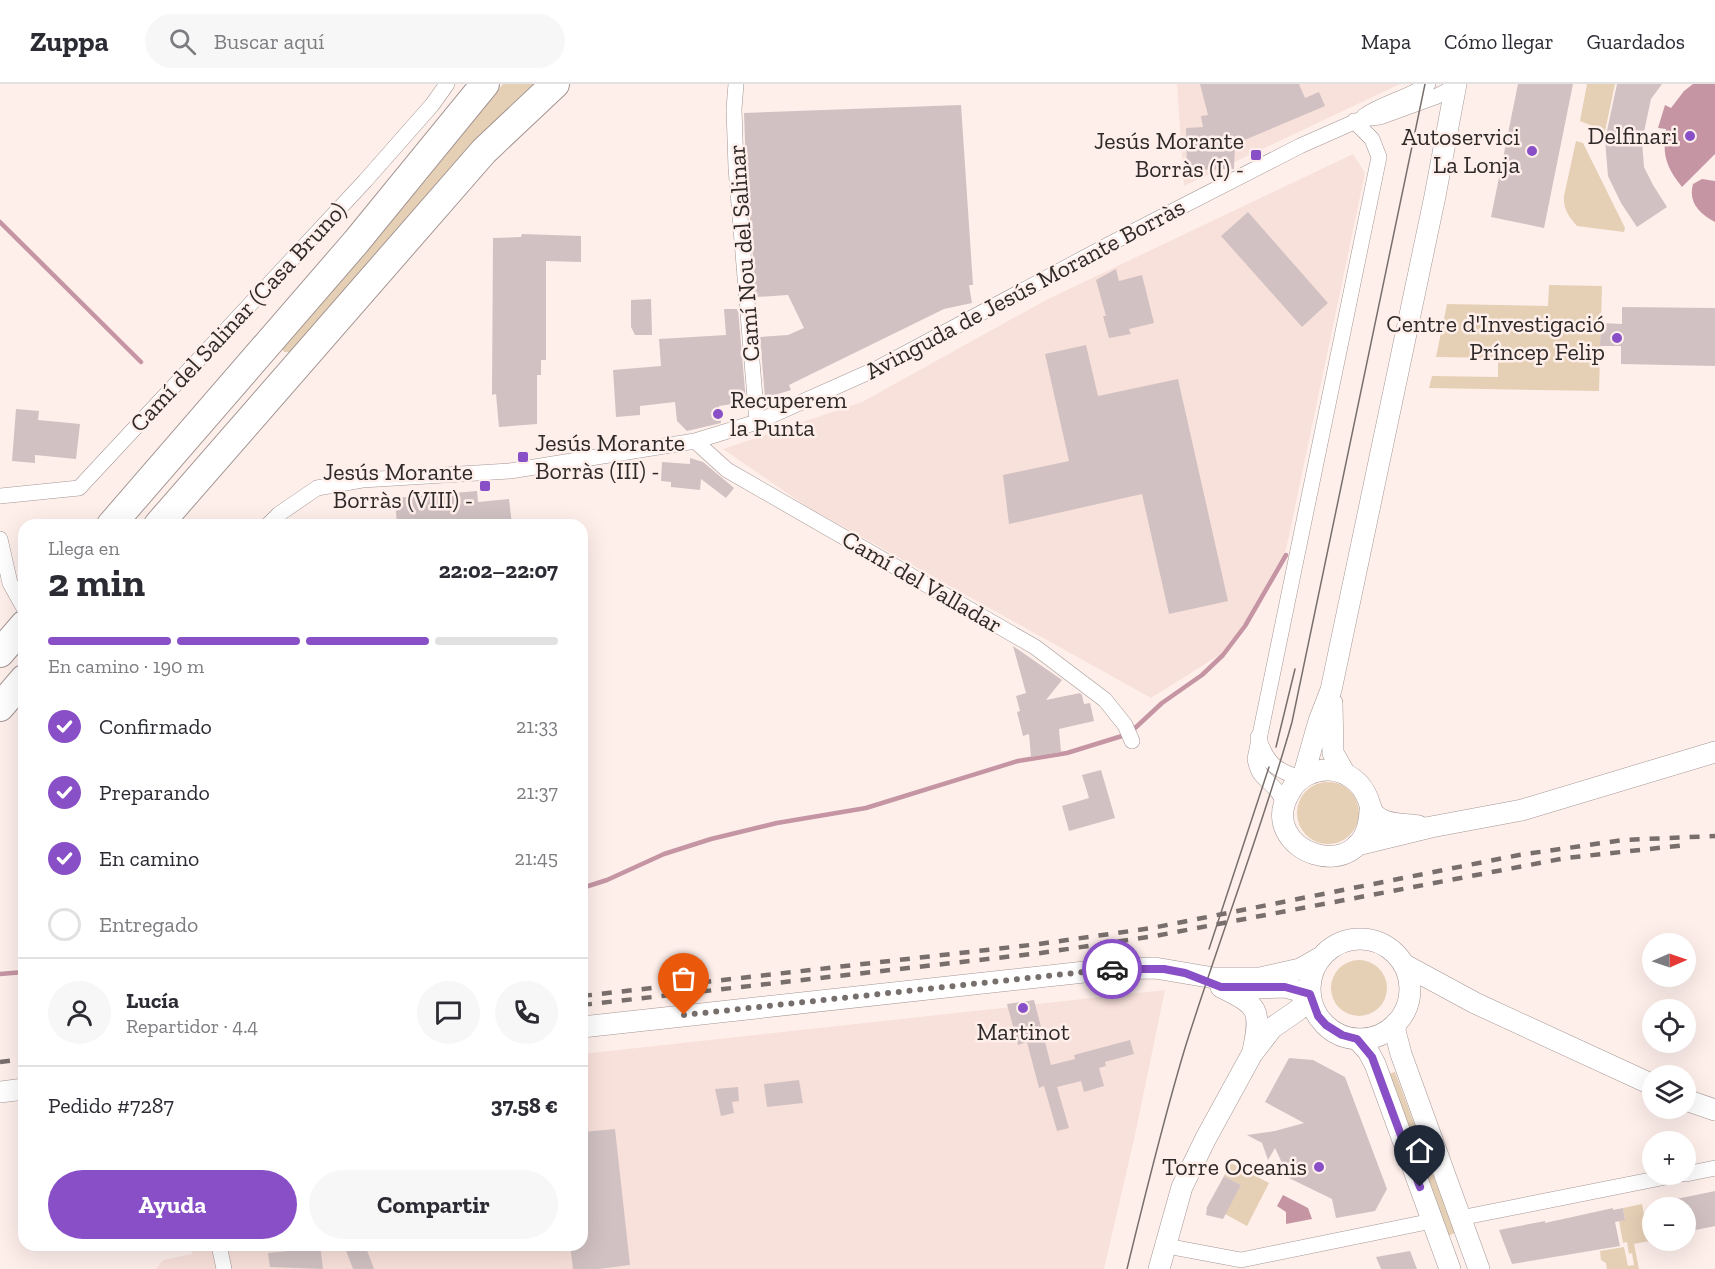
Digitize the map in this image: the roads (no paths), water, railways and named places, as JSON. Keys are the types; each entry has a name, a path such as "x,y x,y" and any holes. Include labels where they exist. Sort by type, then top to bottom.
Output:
{"highway":[{"path":"116,519 356,242 485,84"},
{"path":"163,519 484,151 555,84"},
{"path":"0,653 18,627"},
{"path":"0,707 18,687"}],"main road":[{"path":"1302,778 1331,690 1435,196 1455,84"},
{"path":"1331,690 1333,753 1345,774"},
{"path":"1357,845 1431,827 1522,810 1715,752"},
{"path":"1322,770 1345,774 1363,789 1370,810 1368,829 1349,852 1329,857 1309,854 1300,849 1287,833 1284,823 1285,803 1293,786 1302,778 1322,770"},
{"path":"1370,810 1383,820 1431,827"},
{"path":"588,1026 1112,969 1155,968 1228,979 1260,978 1300,969 1321,957 1333,946 1347,940 1365,939 1381,944 1395,954 1403,964 1475,1004 1642,1080"},
{"path":"1321,957 1313,970 1310,995 1318,1016 1326,1025 1342,1035 1357,1039 1373,1037 1388,1030 1396,1023 1412,997 1418,994 1450,997 1475,1004"},
{"path":"1403,964 1409,985 1408,1002"},
{"path":"1185,973 1247,1000 1257,1014 1257,1032 1252,1054"},
{"path":"1221,987 1285,987 1310,995"},
{"path":"1159,1269 1182,1187 1206,1137 1252,1054 1272,1028 1298,1010 1310,995"},
{"path":"1396,1023 1395,1031 1401,1054 1479,1269"},
{"path":"1172,1269 1195,1187 1273,1043 1284,1034 1299,1027 1326,1025"},
{"path":"1357,1039 1368,1051 1375,1064 1450,1269"},
{"path":"0,1092 18,1090"},
{"path":"1696,1103 1715,1110"}],"street":[{"name":"Camí del Salinar (Casa Bruno)","path":"0,496 79,488 365,182 447,84"},
{"name":"Camí Nou del Salinar","path":"736,84 736,168 757,422"},
{"name":"Avinguda de Jesús Morante Borràs","path":"274,519 317,488 362,480 510,471 695,441 757,422 878,368 1138,229 1300,146 1357,120 1374,109 1419,91 1428,84"},
{"name":"Avinguda de Jesús Morante Borràs","path":"1357,120 1380,117 1435,97 1455,84"},
{"path":"1285,803 1277,791 1263,779 1257,770 1255,759 1379,157 1372,139 1357,120"},
{"name":"Camí del Valladar","path":"695,441 727,470 1035,647 1105,700 1125,725 1132,741"},
{"path":"0,539 18,608"},
{"path":"1258,737 1263,752 1275,767 1281,772 1302,778"},
{"path":"1696,1172 1715,1168"},
{"path":"1460,1218 1642,1182"},
{"path":"1177,1248 1241,1260 1432,1221"},
{"path":"220,1251 224,1269"}],"waterway":[{"path":"0,222 141,362"},
{"path":"1134,729 1162,703 1202,675 1223,655 1245,626 1286,555"},
{"path":"588,886 664,854 711,839 777,823 866,808 1018,761 1067,753 1122,736"},
{"path":"0,974 18,972"}],"tram line":[{"path":"1127,1269 1185,1048 1267,804 1292,722 1425,84"},
{"path":"1276,747 1295,669"},
{"path":"1209,949 1269,767"}],"railway":[{"path":"588,995 1039,944 1152,928 1519,855 1623,840 1715,836"},
{"path":"588,1004 1041,953 1155,936 1566,858 1686,845"},
{"path":"0,1062 18,1060"}],"place":[{"name":"Delfinari","path":"1690,136"},
{"name":"Autoservici La Lonja","path":"1532,151"},
{"name":"Jesús Morante Borràs (I) -","path":"1256,155"},
{"name":"Centre d'Investigació Príncep Felip","path":"1617,338"},
{"name":"Recuperem la Punta","path":"718,414"},
{"name":"Jesús Morante Borràs (III) -","path":"523,457"},
{"name":"Jesús Morante Borràs (VIII) -","path":"485,486"},
{"name":"Martinot","path":"1023,1008"},
{"name":"Torre Oceanis","path":"1319,1167"}]}
